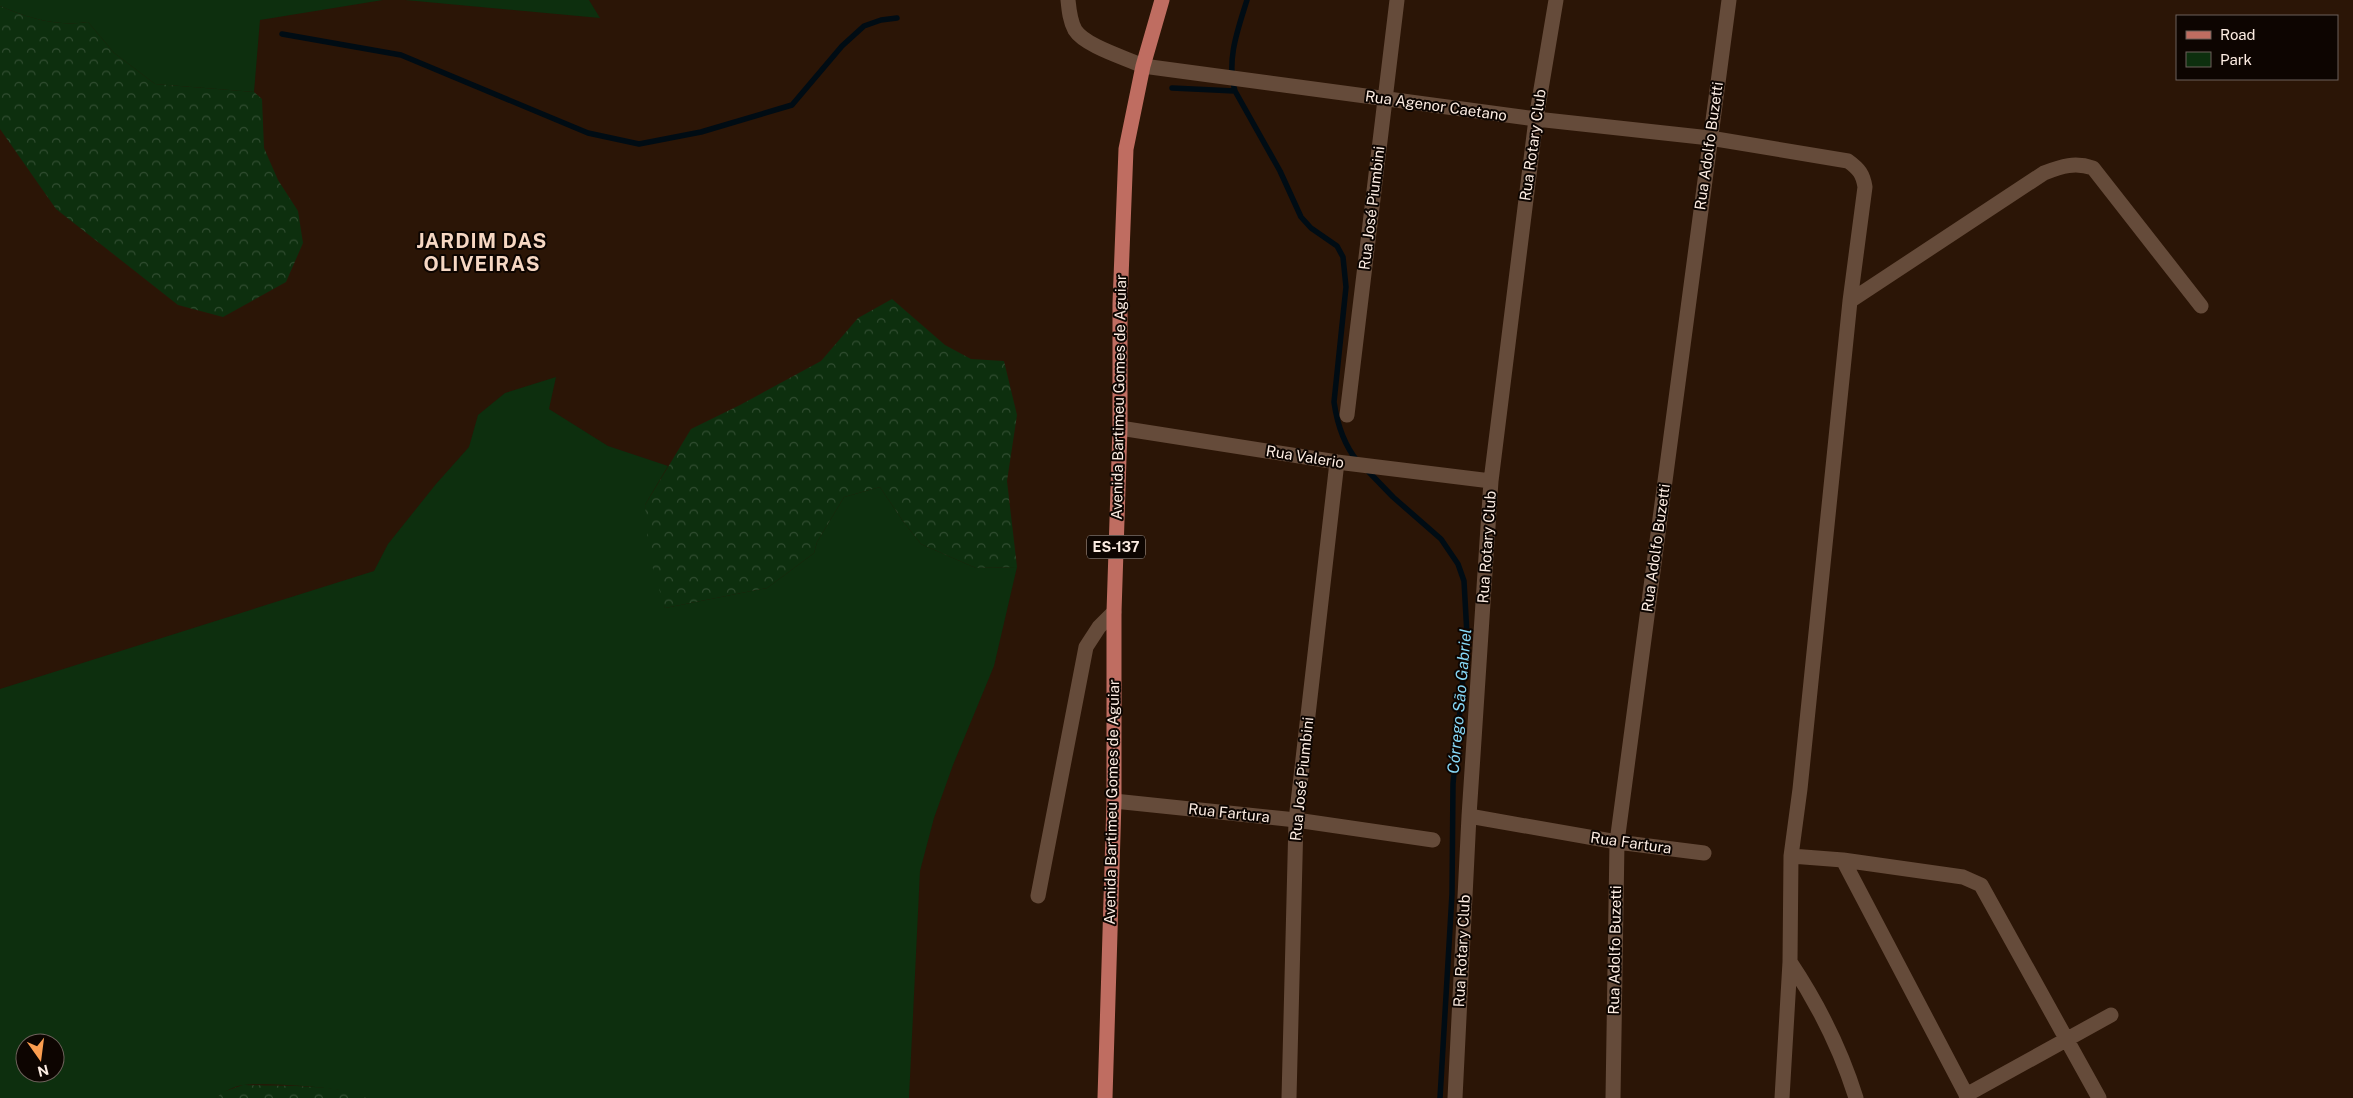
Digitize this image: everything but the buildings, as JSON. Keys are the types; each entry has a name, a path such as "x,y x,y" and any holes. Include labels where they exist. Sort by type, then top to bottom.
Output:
{"main road":[{"name":"Avenida Bartimeu Gomes de Aguiar","path":"1105,1098 1114,801 1114,612 1120,428 1120,304 1126,149 1143,66 1162,0"}],"street":[{"name":"Rua Agenor Caetano","path":"1068,0 1070,17 1076,31 1084,40 1143,66 1536,119 1710,138 1848,161 1858,168 1863,175 1865,187 1850,301"},
{"name":"Rua José Piumbini","path":"1347,415 1397,0"},
{"name":"Rua Rotary Club","path":"1455,1098 1469,816 1492,481 1536,119 1556,0"},
{"name":"Rua Adolfo Buzetti","path":"1613,1098 1617,842 1729,0"},
{"path":"1782,1098 1790,962 1791,856 1800,789 1850,301 2044,172 2064,165 2081,164 2093,168 2201,306"},
{"name":"Rua Valerio","path":"1120,428 1342,463 1492,481"},
{"name":"Rua José Piumbini","path":"1289,1098 1296,820 1342,463"},
{"path":"1038,896 1086,647 1099,627 1114,612"},
{"name":"Rua Fartura","path":"1114,801 1296,820 1433,840"},
{"name":"Rua Fartura","path":"1469,816 1617,842 1704,853"},
{"path":"1791,856 1843,860 1963,877 1981,885 2099,1098"},
{"path":"1843,860 1967,1096 2112,1015"},
{"path":"1790,962 1813,996 1848,1074 1856,1098"}],"green space":[{"path":"0,0 383,0 260,20 254,92 155,84 114,53 88,22 65,23 32,18 0,6"},
{"path":"405,0 589,0 600,18"},
{"path":"0,6 21,14 54,22 88,22 114,53 155,84 254,92 262,99 264,148 278,180 298,211 303,243 286,282 223,317 178,305 56,209 0,129"},
{"path":"892,299 945,345 971,359 1004,361 1017,415 1007,481 1017,567 976,568 921,544 880,487 844,497 817,542 814,553 767,588 665,608 649,556 645,505 691,429 821,361 858,318"},
{"path":"556,377 549,409 608,446 668,466 645,505 665,608 767,588 814,553 817,542 844,497 880,487 921,544 976,568 1017,567 994,666 953,765 934,818 920,871 909,1098 366,1098 358,1094 327,1088 254,1084 229,1090 216,1098 0,1098 0,689 374,571 388,544 436,484 469,447 478,415 505,393"},
{"path":"243,1085 327,1088 358,1093 366,1098 216,1098 223,1092"}],"waterway":[{"name":"Córrego São Gabriel","path":"1247,0 1232,56 1235,91 1280,171 1301,217 1311,228 1337,246 1343,257 1346,287 1334,402 1342,434 1358,462"},
{"path":"282,34 401,55 588,133 639,144 701,132 792,105 842,46 864,26 881,20 897,18"},
{"path":"1172,88 1235,91"},
{"name":"Córrego São Gabriel","path":"1365,468 1393,497 1441,539 1458,564 1464,581 1467,635 1453,784 1452,894 1440,1098"}],"district":[{"name":"JARDIM DAS OLIVEIRAS","path":"482,252"}]}
